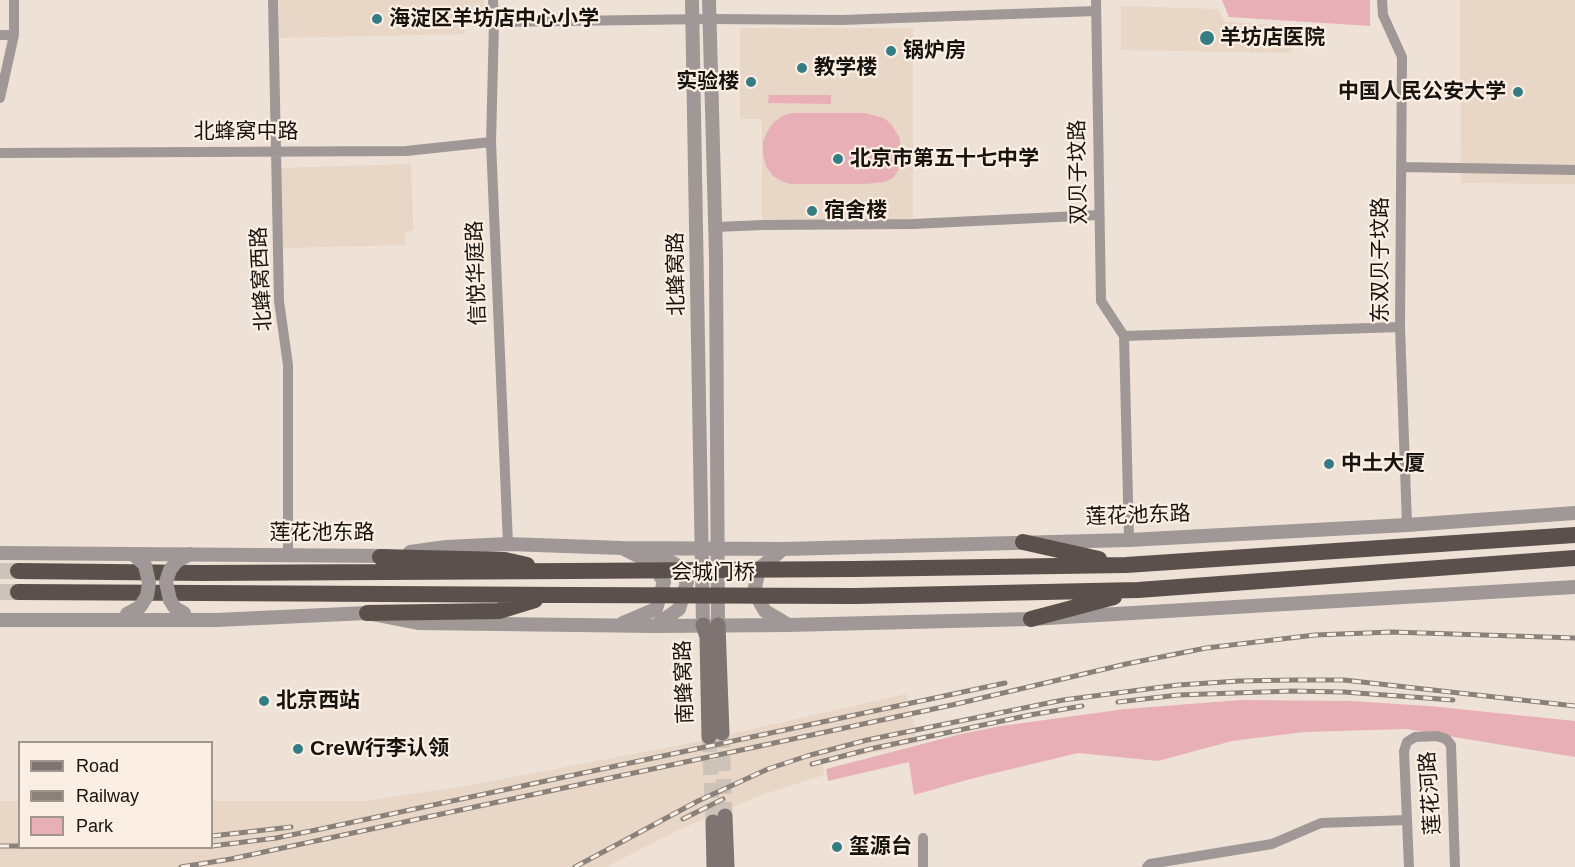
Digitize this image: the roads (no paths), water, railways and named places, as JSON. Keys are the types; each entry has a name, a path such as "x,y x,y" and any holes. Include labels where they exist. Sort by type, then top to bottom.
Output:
{"highway":[{"path":"1023,542 1126,565 1575,535"},
{"path":"380,557 505,560 552,571"},
{"path":"1031,619 1138,590 1575,558"},
{"name":"会城门桥","path":"570,571 1126,565"},
{"name":"莲花池东路","path":"18,571 191,573 570,571"},
{"name":"会城门桥","path":"562,595 855,596 1138,590"},
{"path":"18,592 562,595"},
{"path":"367,613 499,611 562,595"}],"main road":[{"name":"南蜂窝路","path":"711,625 707,637 715,735"},
{"path":"714,867 719,819 727,867"}],"street":[{"path":"0,98 14,35 14,0"},
{"name":"北蜂窝西路","path":"273,0 279,301 288,365 288,556"},
{"name":"信悦华庭路","path":"493,0 491,142 508,544"},
{"name":"北蜂窝路","path":"692,0 702,548 711,625"},
{"name":"北蜂窝路","path":"709,0 715,227 717,548 711,625"},
{"name":"东双贝子坟路","path":"1382,0 1383,15 1402,57 1400,327 1407,525"},
{"path":"494,22 842,20 1096,5"},
{"name":"双贝子坟路","path":"1096,5 1101,301 1124,336"},
{"path":"0,35 14,35"},
{"name":"北蜂窝中路","path":"0,153 406,151 491,142"},
{"path":"1401,167 1575,170"},
{"path":"715,227 913,224 1099,214"},
{"path":"1129,540 1124,336 1400,327"},
{"name":"莲花池东路","path":"0,553 380,557 446,547 508,544 622,548 783,549 1129,540 1407,525 1575,513"},
{"path":"618,625 656,609 664,582 652,563 622,548"},
{"path":"643,548 675,564 687,582 679,609 655,626"},
{"path":"783,549 759,569 754,592 765,612 788,625"},
{"path":"128,614 140,607 147,596 149,583 145,565 133,554"},
{"path":"184,613 175,608 170,600 166,582 170,570 177,561 190,554"},
{"path":"0,620 216,620 367,613 418,623 788,625 1031,619 1575,587"},
{"path":"0,614 304,611 314,615"},
{"path":"330,621 374,621 417,631 447,631 459,623"},
{"name":"莲花河路","path":"1409,867 1404,751 1407,742 1415,737 1443,737 1451,745 1455,867"},
{"path":"1147,867 1150,864 1272,844 1321,823 1407,820"},
{"path":"923,838 923,867"}],"tunnel":[{"path":"0,571 18,571"},
{"path":"0,592 18,592"},
{"path":"722,733 725,816"},
{"path":"709,737 713,822"}],"railway":[{"path":"181,867 231,859 952,705 1126,664 1206,648 1315,635 1392,632 1575,638"},
{"path":"575,867 698,801 768,769 867,740 1063,700 1178,685 1239,681 1344,680 1575,706"},
{"path":"213,846 276,838 316,830 1005,683"},
{"path":"1118,702 1178,695 1291,691 1344,692 1453,700"},
{"path":"812,764 870,749 1082,706"},
{"path":"683,819 723,799"},
{"path":"213,836 291,827"},
{"path":"0,846 18,846"}],"place":[{"name":"海淀区羊坊店中心小学","path":"377,19"},
{"name":"羊坊店医院","path":"1207,38"},
{"name":"锅炉房","path":"891,51"},
{"name":"教学楼","path":"802,68"},
{"name":"实验楼","path":"751,82"},
{"name":"中国人民公安大学","path":"1518,92"},
{"name":"北京市第五十七中学","path":"838,159"},
{"name":"宿舍楼","path":"812,211"},
{"name":"中土大厦","path":"1329,464"},
{"name":"北京西站","path":"264,701"},
{"name":"CreW行李认领","path":"298,749"},
{"name":"玺源台","path":"837,847"}]}
